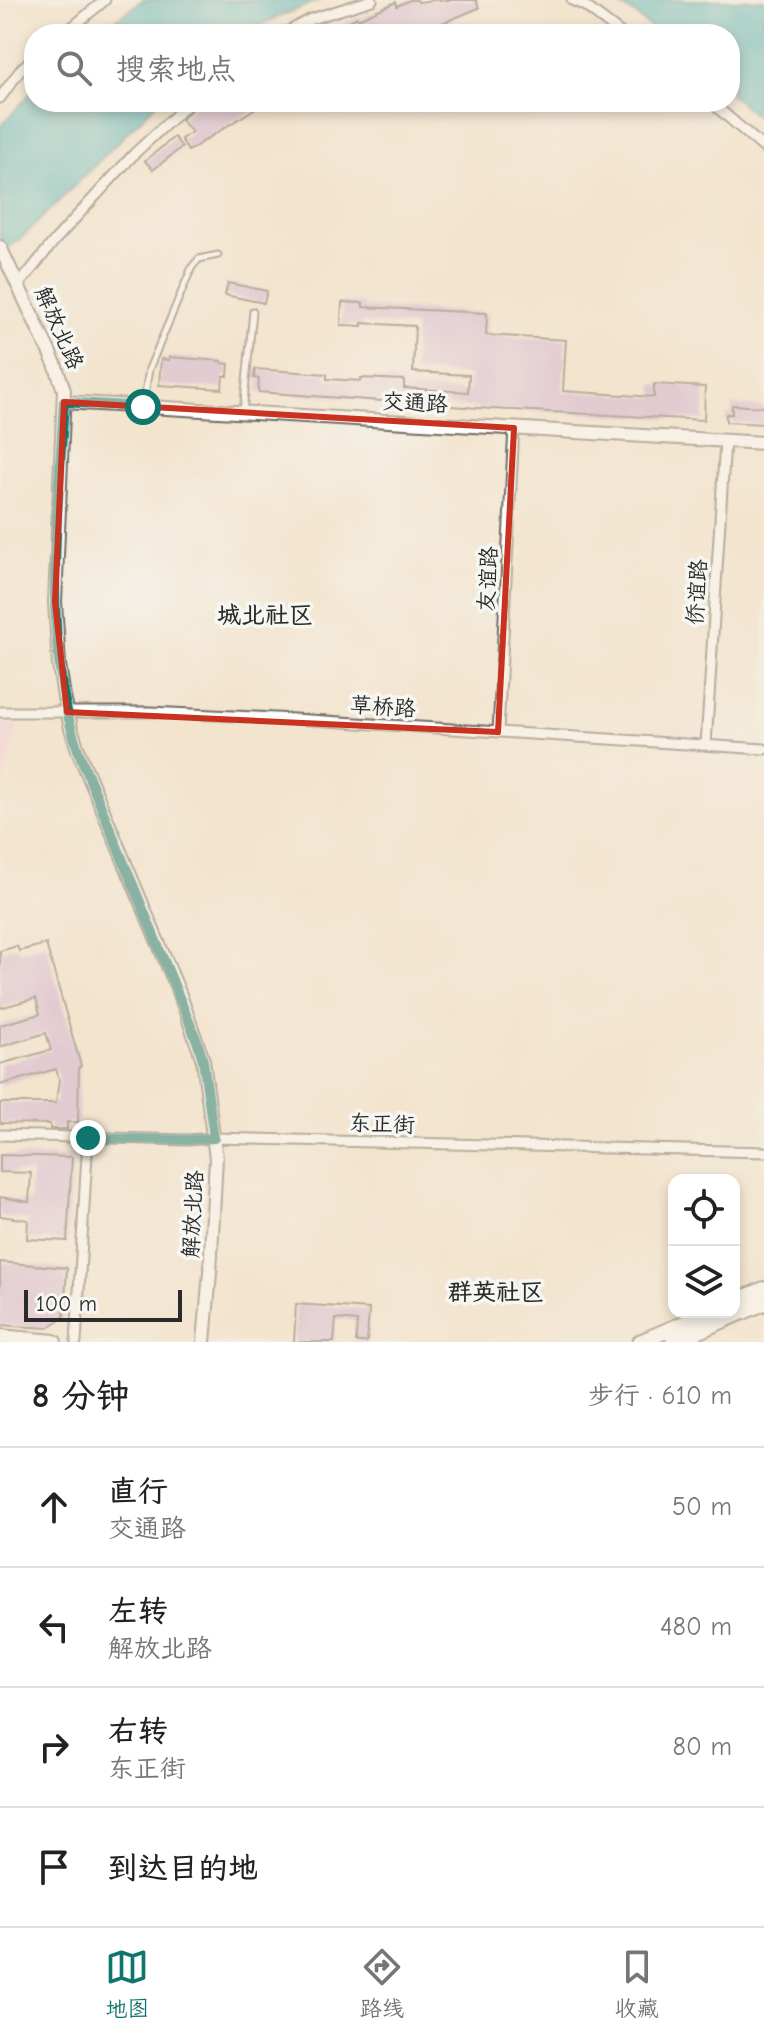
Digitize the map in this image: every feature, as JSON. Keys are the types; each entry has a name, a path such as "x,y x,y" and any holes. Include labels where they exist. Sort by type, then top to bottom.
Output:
{"main road":[{"path":"740,1299 764,1289"},
{"path":"673,1342 764,1303"},
{"path":"640,1342 696,1318"},
{"path":"0,1337 54,1342"}],"street":[{"path":"76,24 105,0"},
{"path":"302,24 372,0"},
{"path":"572,0 609,24"},
{"path":"0,98 24,66"},
{"path":"18,286 55,240 135,153 179,112"},
{"path":"723,112 764,148"},
{"name":"解放北路","path":"0,247 6,267 55,364 64,390 55,602 59,665 67,712 79,753 203,1060 216,1158 204,1342"},
{"name":"交通路","path":"64,402 764,443"},
{"name":"友谊路","path":"498,732 514,428"},
{"name":"侨谊路","path":"706,745 725,441"},
{"name":"草桥路","path":"0,712 182,714 764,749"},
{"name":"东正街","path":"0,1135 764,1152"},
{"path":"76,1342 88,1138"}],"lane":[{"path":"143,407 149,369 192,267 199,259 218,255"},
{"path":"243,412 253,311"}],"highlighted area":[{"path":"64,402 514,428 498,732 67,712 55,602"}],"shaded area":[{"path":"0,718 20,718 0,796"}],"water":[{"path":"143,0 320,0 263,24 109,24"},
{"path":"608,0 764,0 764,123 740,103 740,24 646,24 632,12"},
{"path":"24,100 24,112 148,112 27,233 0,255 0,127"}],"building":[{"path":"410,0 476,0 479,8 440,24 343,24 396,2 397,6"},
{"path":"189,112 249,112 188,151 181,139 192,132 181,120"},
{"path":"174,137 182,147 153,170 145,161"},
{"path":"228,283 267,291 264,303 225,295"},
{"path":"342,302 363,303 363,307 487,313 486,335 566,340 563,391 654,397 654,384 705,387 704,420 258,392 259,379 254,378 255,369 327,374 327,379 404,380 404,388 468,392 469,375 413,372 415,326 341,325"},
{"path":"169,357 222,361 229,364 228,376 223,376 222,389 159,385 161,359 169,360"},
{"path":"732,405 764,407 764,424 726,422 726,414 732,414"},
{"path":"46,944 81,1066 78,1122 67,1122 67,1129 50,1129 50,1124 0,1123 0,1103 56,1103 59,1079 56,1069 0,1085 0,1064 51,1050 46,1033 0,1047 0,1025 40,1014 36,998 0,1008 0,951 17,946 19,951"},
{"path":"0,1155 72,1157 67,1241 27,1239 28,1220 0,1216 0,1197 29,1202 31,1173 0,1172"},
{"path":"0,1262 67,1268 64,1317 48,1328 0,1325"},
{"path":"296,1304 369,1309 367,1342 356,1342 357,1321 336,1319 334,1342 294,1342"}],"district":[{"name":"城北社区","path":"265,615"},
{"name":"群英社区","path":"496,1292"}],"route":[{"path":"88,1138 214,1138 203,1060 197,1041 79,753 59,665 55,602 64,402 143,407"}]}
